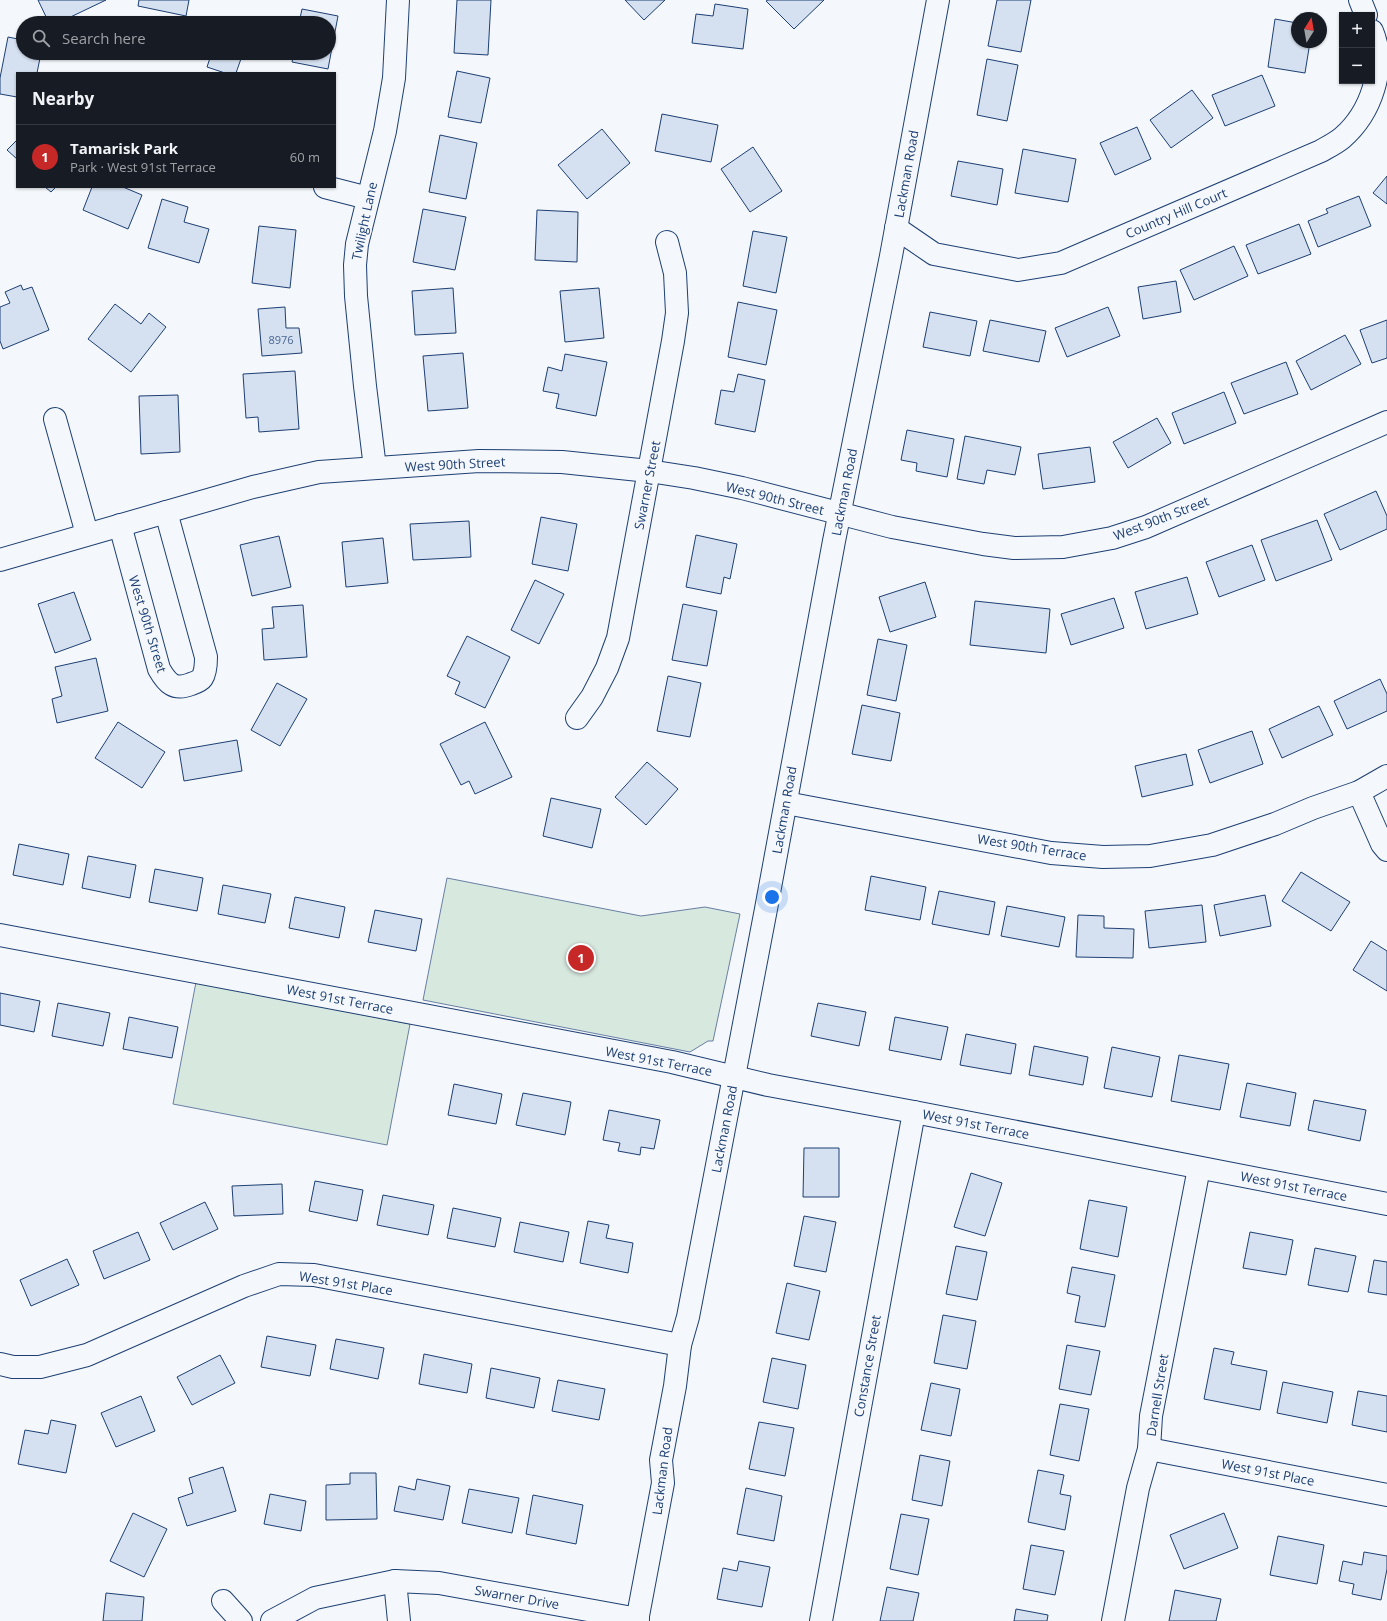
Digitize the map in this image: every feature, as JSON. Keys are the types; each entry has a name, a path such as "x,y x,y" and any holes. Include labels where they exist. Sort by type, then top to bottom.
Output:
{"street":[{"name":"Twilight Lane","path":"375,468 364,378 356,296 355,265 357,244 385,131 394,78 398,0"},
{"name":"Lackman Road","path":"637,1620 663,1483 661,1460 675,1386 680,1344 688,1317 840,514 896,228 938,0"},
{"path":"1360,0 1365,12"},
{"name":"Country Hill Court","path":"896,228 934,254 1018,270 1060,263 1321,151 1342,138 1362,116 1373,92 1378,63 1375,44"},
{"path":"329,188 368,198"},
{"name":"Swarner Street","path":"577,718 592,697 607,668 618,638 677,313 675,273 667,242"},
{"path":"55,418 87,534"},
{"name":"West 90th Street","path":"0,560 252,487 319,472 479,461 562,462 649,471 694,478 742,488 840,514 983,544 1014,548 1063,547 1112,538 1146,527 1387,422"},
{"name":"West 90th Street","path":"120,525 159,669 165,680 171,685 181,688 201,679 205,668 206,656 166,512"},
{"name":"West 90th Terrace","path":"786,803 1051,853 1103,857 1150,856 1212,845 1275,824 1313,808 1359,792 1387,776"},
{"path":"1359,792 1382,844 1387,850"},
{"name":"West 91st Terrace","path":"0,935 672,1062 768,1085 1387,1204"},
{"name":"Constance Street","path":"820,1621 914,1112"},
{"name":"Darnell Street","path":"1113,1621 1138,1488 1149,1449 1152,1416 1199,1168"},
{"name":"West 91st Place","path":"0,1364 13,1367 40,1367 88,1355 244,1286 279,1274 314,1275 680,1344"},
{"name":"West 91st Place","path":"1149,1449 1387,1495"},
{"path":"395,1582 398,1621"},
{"name":"Swarner Drive","path":"272,1621 315,1598 395,1582 438,1583 637,1620"},
{"path":"223,1600 241,1621"}],"shaded area":[{"path":"447,878 641,916 705,907 740,914 713,1041 708,1041 690,1052 423,1000"},
{"path":"196,982 410,1024 387,1145 173,1104"}],"building":[{"path":"38,0 106,0 73,16 46,16"},
{"path":"139,0 189,0 186,16 138,6"},
{"path":"457,0 491,0 488,55 454,53"},
{"path":"625,0 665,0 644,20"},
{"path":"824,0 794,29 766,1"},
{"path":"997,0 1031,0 1021,52 988,46"},
{"path":"715,4 748,9 743,49 692,43 696,14 713,16"},
{"path":"302,9 338,16 336,27 336,16 300,16"},
{"path":"1275,19 1291,22 1291,48 1309,48 1305,73 1268,67"},
{"path":"8,37 16,39 16,60 40,60 37,72 16,72 16,97 0,94 0,78"},
{"path":"987,59 1018,65 1007,121 977,115"},
{"path":"209,60 241,60 236,72 222,72 207,67"},
{"path":"292,60 330,60 328,69 292,62"},
{"path":"457,71 490,78 481,123 448,117"},
{"path":"1262,75 1275,106 1225,126 1212,95"},
{"path":"1192,90 1213,118 1171,148 1150,120"},
{"path":"662,114 718,125 711,162 655,151"},
{"path":"1137,127 1151,159 1115,175 1100,143"},
{"path":"602,129 630,163 587,199 558,165"},
{"path":"440,135 477,143 466,199 429,192"},
{"path":"16,141 16,158 7,150"},
{"path":"753,147 782,191 750,212 721,169"},
{"path":"1023,149 1076,159 1068,202 1015,193"},
{"path":"958,161 1003,169 997,205 951,196"},
{"path":"1387,176 1387,204 1373,193"},
{"path":"46,188 55,188 51,192"},
{"path":"92,188 125,188 142,195 128,229 83,210"},
{"path":"1359,196 1371,226 1318,247 1308,221 1328,213 1326,209"},
{"path":"162,199 188,207 184,222 209,229 199,263 148,248"},
{"path":"423,209 466,217 455,270 413,262"},
{"path":"537,210 578,212 577,262 535,260"},
{"path":"1299,224 1311,254 1258,274 1246,245"},
{"path":"259,226 296,230 290,288 252,283"},
{"path":"753,231 787,237 776,293 743,286"},
{"path":"1234,246 1248,276 1194,300 1180,270"},
{"path":"1176,281 1181,312 1143,319 1138,287"},
{"path":"21,285 23,290 32,287 49,330 3,349 0,341 0,307 10,303 5,292"},
{"path":"453,288 456,333 415,335 412,291"},
{"path":"599,288 604,338 565,342 560,291"},
{"path":"738,302 777,310 766,365 728,357"},
{"path":"115,304 141,324 149,313 166,327 131,372 88,339"},
{"path":"285,307 286,328 299,328 302,353 262,356 258,309"},
{"path":"1108,307 1120,336 1067,357 1055,328"},
{"path":"930,312 977,321 970,356 923,347"},
{"path":"990,320 1046,331 1039,362 983,351"},
{"path":"1387,320 1387,358 1372,363 1360,330"},
{"path":"1345,335 1361,364 1311,390 1296,361"},
{"path":"463,353 468,408 428,411 423,356"},
{"path":"565,354 607,362 596,416 556,408 559,394 543,391 548,367 562,371"},
{"path":"1286,362 1298,394 1244,414 1231,383"},
{"path":"295,371 299,429 259,432 258,417 246,418 243,374"},
{"path":"738,374 765,380 755,432 715,424 721,390 734,392"},
{"path":"1224,392 1236,423 1184,444 1172,413"},
{"path":"178,395 180,452 141,454 139,396"},
{"path":"1157,418 1171,443 1128,468 1113,442"},
{"path":"907,430 954,439 947,477 916,471 917,463 901,460"},
{"path":"965,436 1021,447 1015,475 987,470 984,484 957,479"},
{"path":"1090,447 1095,482 1043,489 1038,454"},
{"path":"1376,491 1387,516 1387,529 1340,550 1324,514"},
{"path":"541,517 577,524 568,571 532,564"},
{"path":"1317,520 1332,560 1276,581 1261,540"},
{"path":"469,521 471,557 413,560 410,524"},
{"path":"696,535 737,544 730,579 724,577 721,594 686,587"},
{"path":"279,536 291,587 252,596 240,545"},
{"path":"383,538 388,583 346,587 342,542"},
{"path":"1252,545 1265,580 1219,597 1206,562"},
{"path":"1187,577 1198,614 1146,629 1135,592"},
{"path":"535,580 564,594 539,644 511,630"},
{"path":"925,582 936,617 890,632 879,597"},
{"path":"74,592 91,640 55,653 38,604"},
{"path":"1114,598 1124,628 1071,645 1061,614"},
{"path":"975,601 1050,609 1046,653 970,645"},
{"path":"683,604 717,611 707,666 672,660"},
{"path":"303,605 307,657 264,660 262,629 274,628 272,607"},
{"path":"467,636 510,657 485,708 455,694 460,682 447,676"},
{"path":"878,639 907,645 896,701 867,695"},
{"path":"96,658 108,711 57,723 52,699 62,696 55,667"},
{"path":"668,676 701,683 690,737 657,731"},
{"path":"1380,679 1387,694 1387,711 1347,729 1334,701"},
{"path":"277,683 307,699 280,746 251,730"},
{"path":"862,705 900,713 891,761 852,754"},
{"path":"1319,706 1333,735 1282,758 1269,729"},
{"path":"118,722 165,752 142,788 95,758"},
{"path":"485,722 512,777 475,794 469,781 461,785 440,744"},
{"path":"1252,731 1263,764 1210,783 1198,750"},
{"path":"237,740 242,771 184,781 179,750"},
{"path":"1186,754 1193,785 1142,797 1135,766"},
{"path":"647,762 678,789 646,825 615,797"},
{"path":"551,798 601,809 592,848 543,836"},
{"path":"19,844 69,854 63,885 13,875"},
{"path":"88,856 136,865 130,898 82,888"},
{"path":"155,869 203,878 197,911 149,902"},
{"path":"1301,872 1350,902 1331,931 1282,901"},
{"path":"871,876 926,887 920,920 865,910"},
{"path":"223,885 271,894 265,923 218,914"},
{"path":"939,891 995,902 989,935 932,924"},
{"path":"1265,895 1271,926 1220,936 1214,905"},
{"path":"295,897 345,907 339,938 289,928"},
{"path":"1202,905 1206,942 1149,948 1145,911"},
{"path":"1007,906 1065,917 1059,947 1001,936"},
{"path":"375,910 422,919 416,951 368,942"},
{"path":"1078,915 1104,916 1104,928 1134,929 1133,958 1076,957"},
{"path":"1371,941 1387,951 1387,991 1353,970"},
{"path":"0,993 40,1001 34,1032 0,1025"},
{"path":"58,1003 110,1013 103,1046 52,1036"},
{"path":"818,1003 866,1012 859,1046 811,1036"},
{"path":"129,1017 178,1027 172,1058 123,1049"},
{"path":"895,1017 948,1027 941,1060 889,1050"},
{"path":"966,1034 1016,1044 1011,1074 960,1065"},
{"path":"1034,1046 1088,1057 1083,1085 1029,1075"},
{"path":"1112,1047 1160,1057 1152,1097 1104,1088"},
{"path":"1179,1055 1229,1064 1220,1110 1171,1101"},
{"path":"1247,1083 1296,1093 1290,1126 1240,1117"},
{"path":"454,1084 502,1094 496,1124 448,1115"},
{"path":"523,1093 571,1102 565,1135 516,1125"},
{"path":"1314,1100 1366,1110 1360,1141 1308,1130"},
{"path":"609,1110 660,1120 654,1149 641,1147 640,1155 618,1151 620,1143 603,1140"},
{"path":"804,1148 839,1148 839,1197 803,1197"},
{"path":"971,1173 1002,1183 985,1236 954,1227"},
{"path":"315,1181 363,1190 357,1221 309,1211"},
{"path":"282,1184 283,1214 234,1216 232,1186"},
{"path":"383,1195 434,1205 428,1235 377,1225"},
{"path":"1089,1200 1127,1207 1118,1257 1080,1249"},
{"path":"205,1202 218,1229 173,1250 160,1223"},
{"path":"453,1208 501,1218 495,1247 447,1238"},
{"path":"804,1216 836,1222 826,1272 794,1266"},
{"path":"588,1221 609,1225 606,1238 633,1243 628,1273 580,1263"},
{"path":"520,1222 569,1232 563,1262 514,1252"},
{"path":"138,1232 150,1260 104,1279 93,1251"},
{"path":"1250,1232 1293,1240 1286,1275 1243,1268"},
{"path":"956,1246 987,1252 977,1300 946,1294"},
{"path":"1315,1248 1356,1256 1348,1292 1308,1285"},
{"path":"67,1259 79,1285 31,1306 20,1280"},
{"path":"1374,1260 1387,1262 1387,1295 1368,1292"},
{"path":"1072,1267 1115,1275 1105,1327 1075,1322 1080,1296 1067,1293"},
{"path":"787,1283 820,1291 809,1340 776,1333"},
{"path":"943,1315 976,1321 967,1369 934,1363"},
{"path":"267,1336 316,1345 310,1376 261,1367"},
{"path":"336,1339 384,1348 378,1379 330,1369"},
{"path":"1067,1345 1100,1351 1091,1395 1059,1389"},
{"path":"1214,1348 1234,1352 1231,1364 1267,1371 1260,1410 1204,1399"},
{"path":"424,1354 472,1364 467,1393 419,1384"},
{"path":"220,1355 235,1383 192,1405 177,1377"},
{"path":"772,1358 806,1365 798,1409 763,1402"},
{"path":"491,1368 540,1378 534,1408 486,1398"},
{"path":"558,1380 605,1389 599,1420 552,1411"},
{"path":"1283,1382 1333,1392 1327,1423 1277,1413"},
{"path":"931,1383 960,1389 951,1436 921,1430"},
{"path":"1358,1391 1387,1396 1387,1432 1352,1425"},
{"path":"141,1396 155,1431 116,1447 101,1413"},
{"path":"1060,1404 1089,1409 1079,1461 1050,1455"},
{"path":"51,1420 76,1425 66,1473 18,1464 25,1430 48,1434"},
{"path":"759,1422 794,1428 785,1476 749,1469"},
{"path":"920,1455 950,1461 942,1506 912,1500"},
{"path":"223,1467 236,1511 187,1526 178,1498 193,1493 189,1478"},
{"path":"1038,1470 1064,1475 1060,1494 1071,1496 1065,1530 1028,1522"},
{"path":"350,1473 376,1473 377,1519 326,1520 326,1485 350,1484"},
{"path":"417,1479 450,1486 443,1520 394,1511 399,1486 415,1490"},
{"path":"746,1488 782,1496 774,1541 737,1534"},
{"path":"469,1489 519,1498 512,1533 462,1523"},
{"path":"270,1494 306,1501 301,1531 264,1524"},
{"path":"533,1495 583,1505 576,1544 526,1534"},
{"path":"133,1513 167,1529 144,1577 110,1561"},
{"path":"1224,1513 1238,1548 1184,1569 1170,1535"},
{"path":"901,1514 929,1519 918,1575 890,1569"},
{"path":"1278,1536 1324,1545 1317,1584 1270,1575"},
{"path":"1031,1545 1064,1551 1055,1595 1023,1589"},
{"path":"1364,1552 1387,1556 1387,1569 1381,1600 1352,1594 1354,1584 1339,1581 1343,1561 1362,1565"},
{"path":"739,1561 770,1567 762,1607 717,1599 723,1568 737,1571"},
{"path":"887,1587 919,1593 913,1621 880,1621"},
{"path":"1175,1590 1221,1599 1216,1621 1169,1621"},
{"path":"106,1593 144,1597 142,1621 103,1621"},
{"path":"1016,1609 1048,1615 1047,1621 1014,1621"}],"place":[{"name":"Tamarisk Park","path":"581,958"}]}
